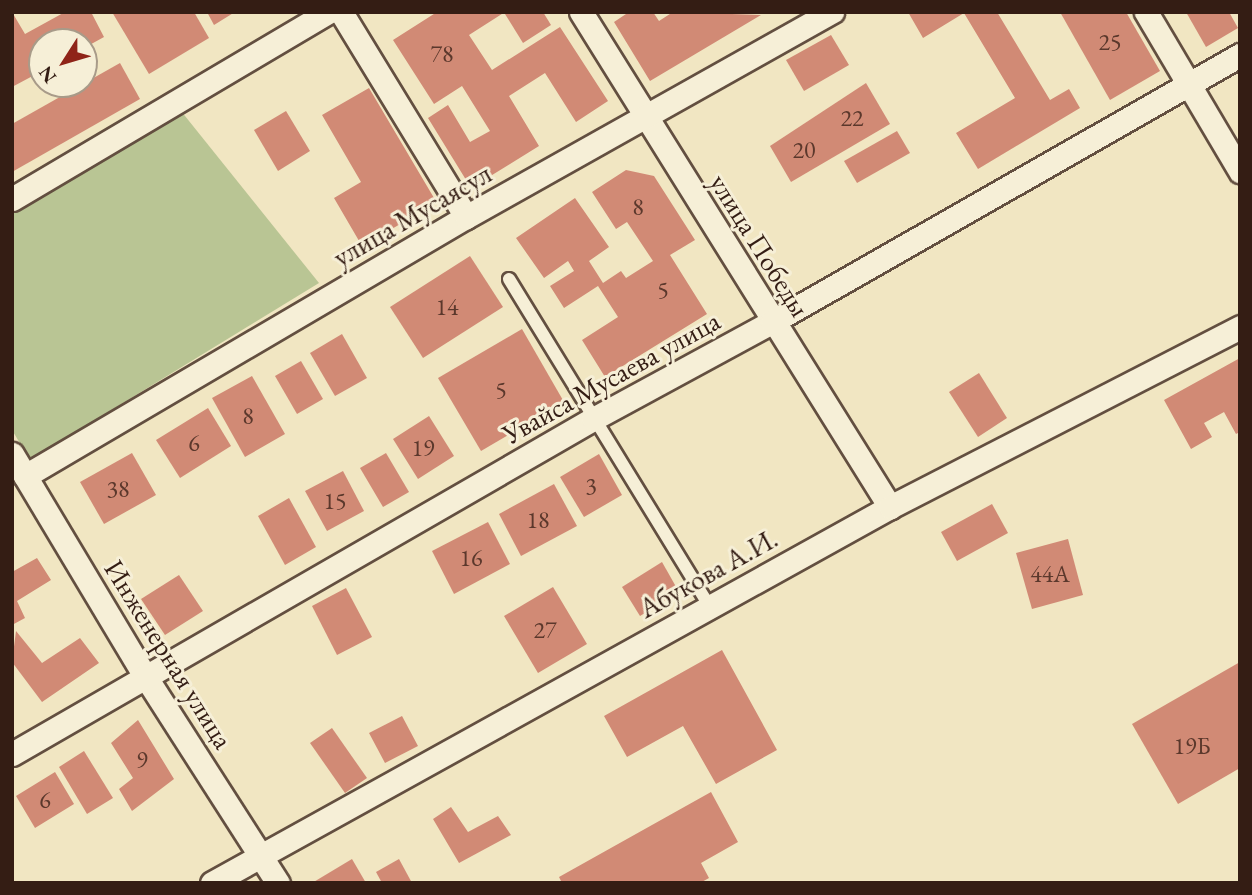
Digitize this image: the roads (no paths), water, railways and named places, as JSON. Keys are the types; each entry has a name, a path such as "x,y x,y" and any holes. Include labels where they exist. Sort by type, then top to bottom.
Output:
{"street":[{"path":"12,199 328,12"},
{"path":"341,12 466,217"},
{"name":"улица Победы","path":"582,12 772,322 890,507"},
{"name":"улица Мусаясул","path":"25,476 466,217 832,12"},
{"path":"1146,12 1240,171"},
{"name":"Увайса Мусаева улица","path":"12,754 593,419 772,322 1187,82 1240,55"},
{"name":"Абукова А.И.","path":"212,883 890,507 1240,327"},
{"name":"Инженерная улица","path":"12,454 145,677 278,883"}],"lane":[{"path":"509,279 709,606"}]}
